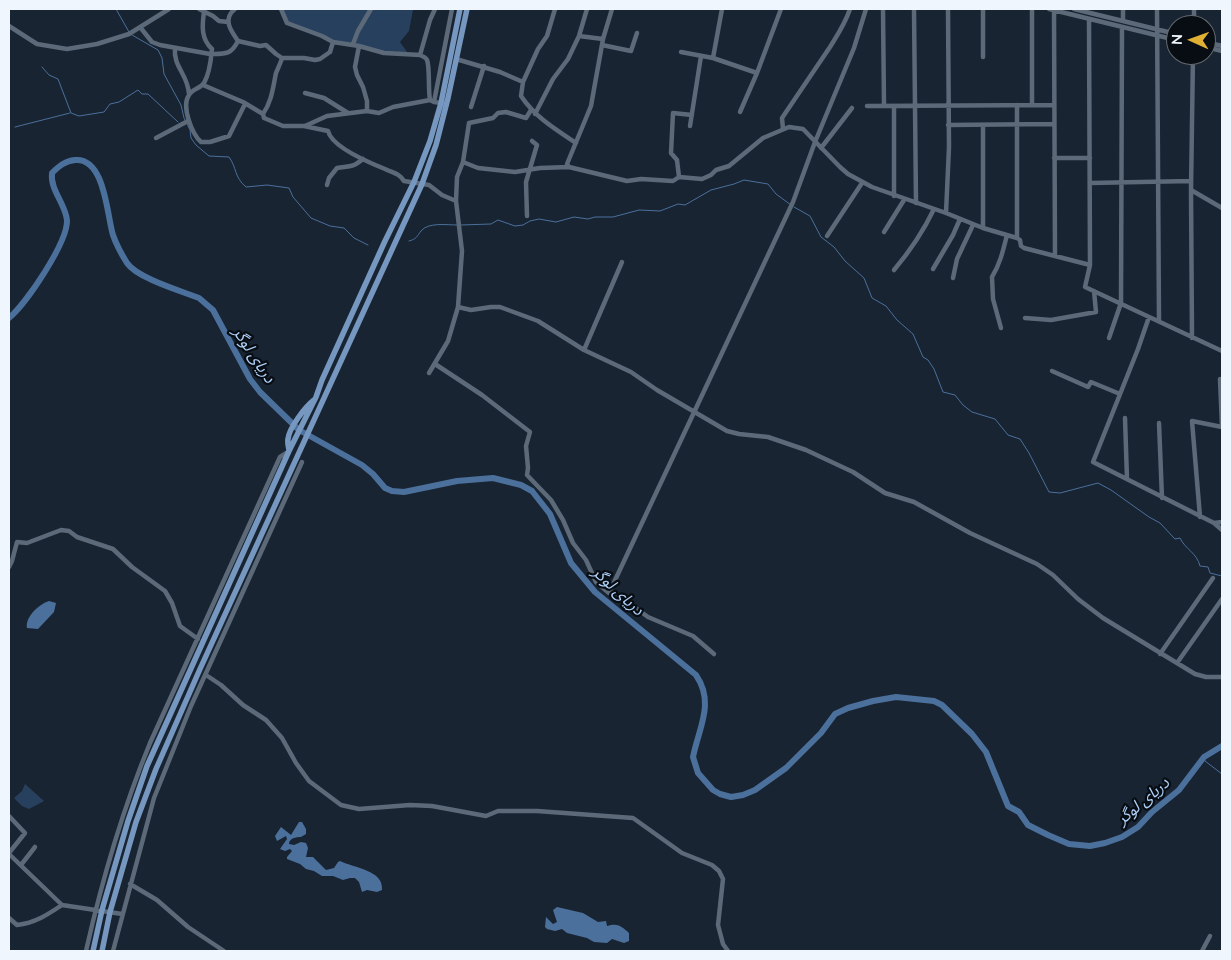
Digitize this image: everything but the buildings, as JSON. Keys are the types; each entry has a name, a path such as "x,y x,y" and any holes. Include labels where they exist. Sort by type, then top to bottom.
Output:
{"main road":[{"path":"93,951 99,910 147,766 290,451 299,435 381,249 414,182 430,141 435,101 460,9"},
{"path":"102,951 110,912 136,822 156,769 422,184 436,145 466,9"},
{"path":"290,451 287,440 290,433 306,407 316,397"},
{"path":"193,667 200,669"}],"street":[{"path":"9,26 37,44 67,49 89,46 131,33 169,9"},
{"path":"199,9 219,21 228,22"},
{"path":"235,9 231,12 228,22 230,30 238,41 260,46 266,44 282,58 320,59 330,52 333,42"},
{"path":"282,9 287,23 333,42 353,44 384,53 420,55 425,58 428,63 428,91 435,101"},
{"path":"353,44 371,9"},
{"path":"420,55 435,9"},
{"path":"435,101 452,9"},
{"path":"555,9 547,36 538,49 523,82 521,96 533,112 576,143"},
{"path":"429,373 448,341 458,308 461,280 460,231 456,201 457,177 463,162 469,123 493,118 498,113 506,112 526,118 533,112 568,59 579,36 587,9"},
{"path":"569,167 567,164 590,106 603,39 612,9"},
{"path":"713,58 722,9"},
{"path":"740,112 758,73 781,9"},
{"path":"783,129 782,118 838,35 850,9"},
{"path":"609,593 790,210 815,142 854,48 866,9"},
{"path":"883,9 884,106"},
{"path":"914,9 916,203"},
{"path":"946,213 949,105 948,9"},
{"path":"983,9 983,57"},
{"path":"1032,9 1032,105"},
{"path":"1055,256 1052,9 1122,27 1166,33"},
{"path":"1074,9 1089,11 1166,36"},
{"path":"1123,9 1123,21"},
{"path":"1157,9 1159,321"},
{"path":"189,94 203,85 208,74 212,49 207,44 202,30 204,12"},
{"path":"1090,19 1090,265 1084,287 1222,351"},
{"path":"140,27 152,42 211,54 224,54 231,51 238,41"},
{"path":"1109,338 1121,303 1122,27"},
{"path":"602,45 631,51 637,34"},
{"path":"579,36 603,39"},
{"path":"359,46 355,67 367,101 366,111"},
{"path":"175,48 174,56 189,83 187,122 201,142 216,141 229,136 245,104"},
{"path":"681,52 713,58 758,73"},
{"path":"690,126 701,56"},
{"path":"263,114 270,102 276,74 282,58"},
{"path":"456,59 484,66 523,82"},
{"path":"1192,338 1193,65"},
{"path":"471,107 484,66"},
{"path":"203,85 243,102 263,114 264,118 283,126 304,126 328,130 336,143 363,159 399,174 404,181 429,185 442,195 456,201"},
{"path":"305,93 324,98 348,113"},
{"path":"304,126 328,116 366,111 379,113 393,107 435,101"},
{"path":"1017,105 1017,238"},
{"path":"868,106 1053,105"},
{"path":"894,106 894,196"},
{"path":"821,148 852,108"},
{"path":"679,177 677,160 671,153 673,113 692,115"},
{"path":"156,138 187,122"},
{"path":"948,125 1054,124"},
{"path":"983,125 983,228"},
{"path":"463,162 478,168 515,172 540,168 569,167 627,181 641,179 673,180 679,177 702,179 711,175 716,170 729,166 763,138 789,127 803,129 840,167 862,183 904,200 946,213 973,225 1017,238 1024,248 1090,265"},
{"path":"527,216 526,182 537,145 532,141"},
{"path":"1054,158 1090,158"},
{"path":"327,185 329,178 337,168 356,166 363,159"},
{"path":"1090,182 1191,181"},
{"path":"827,236 862,183"},
{"path":"1191,190 1222,208"},
{"path":"884,232 904,200"},
{"path":"894,270 911,250 934,209"},
{"path":"933,269 960,219"},
{"path":"953,278 957,259 973,225"},
{"path":"1001,328 993,299 992,277 1000,262 1007,235"},
{"path":"584,350 622,262"},
{"path":"1025,318 1051,320 1096,312 1094,291"},
{"path":"458,308 471,310 500,307 548,326 584,350 631,372 657,390 727,430 740,434 768,436 806,450 853,472 885,493 914,502 970,533 1037,564 1053,575 1078,599 1103,618 1195,674 1206,677 1222,677"},
{"path":"1149,317 1093,462 1214,523 1222,530"},
{"path":"435,364 482,395 530,432 526,452 527,475 551,500 563,520 573,544 586,560 596,582 609,593 622,598 648,616 693,636 714,654"},
{"path":"1052,371 1088,387 1091,382 1120,394"},
{"path":"1200,517 1192,421 1222,427 1220,379"},
{"path":"1125,418 1127,479"},
{"path":"1159,423 1162,498"},
{"path":"86,951 99,910 114,842 133,784 280,457 290,451"},
{"path":"113,951 154,798 178,738 302,462"},
{"path":"1214,523 1222,522"},
{"path":"9,567 17,542 27,543 61,530 69,532 77,537 113,549 132,568 165,591 172,603 180,626 198,639"},
{"path":"1160,654 1213,578"},
{"path":"1177,663 1222,599"},
{"path":"206,675 221,685 243,705 266,720 282,738 309,781 341,805 359,808 410,805 432,806 486,816 498,811 537,810 633,818 682,853 712,865 719,871 723,879 718,925 723,944 728,951"},
{"path":"9,816 24,833 9,854 62,905 122,914"},
{"path":"21,865 35,847"},
{"path":"130,884 157,900 188,927 224,951"},
{"path":"9,918 17,925 28,924 39,920 62,905"},
{"path":"1202,951 1210,936"}],"shaded area":[{"path":"281,9 413,10 409,31 400,42 410,56 346,45 287,23"},
{"path":"49,601 56,603 54,612 38,629 27,628 30,615 41,605"},
{"path":"25,784 44,801 29,809 22,806 14,798 22,791"},
{"path":"299,822 302,822 306,829 306,834 291,839 289,844 306,843 308,848 306,857 313,857 326,870 334,868 340,861 367,871 378,878 382,890 362,892 359,882 355,878 343,880 333,876 322,876 287,859 292,851 290,849 285,851 280,849 287,839 286,836 277,841 275,836 281,827 291,835"},
{"path":"557,907 583,913 598,922 606,921 607,926 619,926 629,933 629,941 624,943 612,939 607,943 594,942 587,938 567,933 562,929 555,931 547,929 545,927 546,917 553,924 557,922 553,910"}],"waterway":[{"path":"116,9 129,32"},
{"path":"132,35 158,50 162,58 164,74 181,105 191,138 196,145 209,156 229,157 239,180 246,187 267,185 289,188 293,197 311,218 330,226 344,228 354,238 368,245"},
{"path":"42,67 49,75 58,79 71,113 79,116 104,112 110,104 119,102 138,90 142,94 148,94 178,122"},
{"path":"15,127 70,113"},
{"name":"دریای لوگر","path":"9,318 25,300 45,272 61,243 65,230 66,214 55,191 52,173 68,161 85,162 93,168 99,177 113,235 127,263 132,269 149,279 199,298 213,310 250,379 260,392 299,430 362,465 385,488 392,491 404,492 457,481 493,478 521,485 532,491 550,514 571,563 595,592 696,675 702,685 705,705 702,725 693,757 698,773 713,790 720,794 731,797 755,790 786,768 821,733 835,714 848,708 896,697 934,701 942,705 972,734 986,752 1008,806 1019,812 1028,825 1069,844 1090,846 1122,837 1138,827 1152,812 1179,790 1204,757 1222,746"},
{"path":"461,225 491,224 498,220 515,226 539,219 556,222 574,217 588,219 613,217 639,210 660,211 678,204 685,205 711,190 744,180 768,184 776,194 791,205"},
{"path":"794,207 810,216 821,237 834,247 845,261 864,278 872,298 886,306 897,320 913,334 923,357 928,360 934,369 943,392 955,395 972,412 995,419 1008,435 1020,439 1049,492 1060,493 1098,483 1160,523 1175,539 1180,538 1200,566 1208,567 1210,573 1222,576"},
{"path":"409,241 428,226 457,225"},
{"path":"1204,757 1205,761 1222,774"}]}
